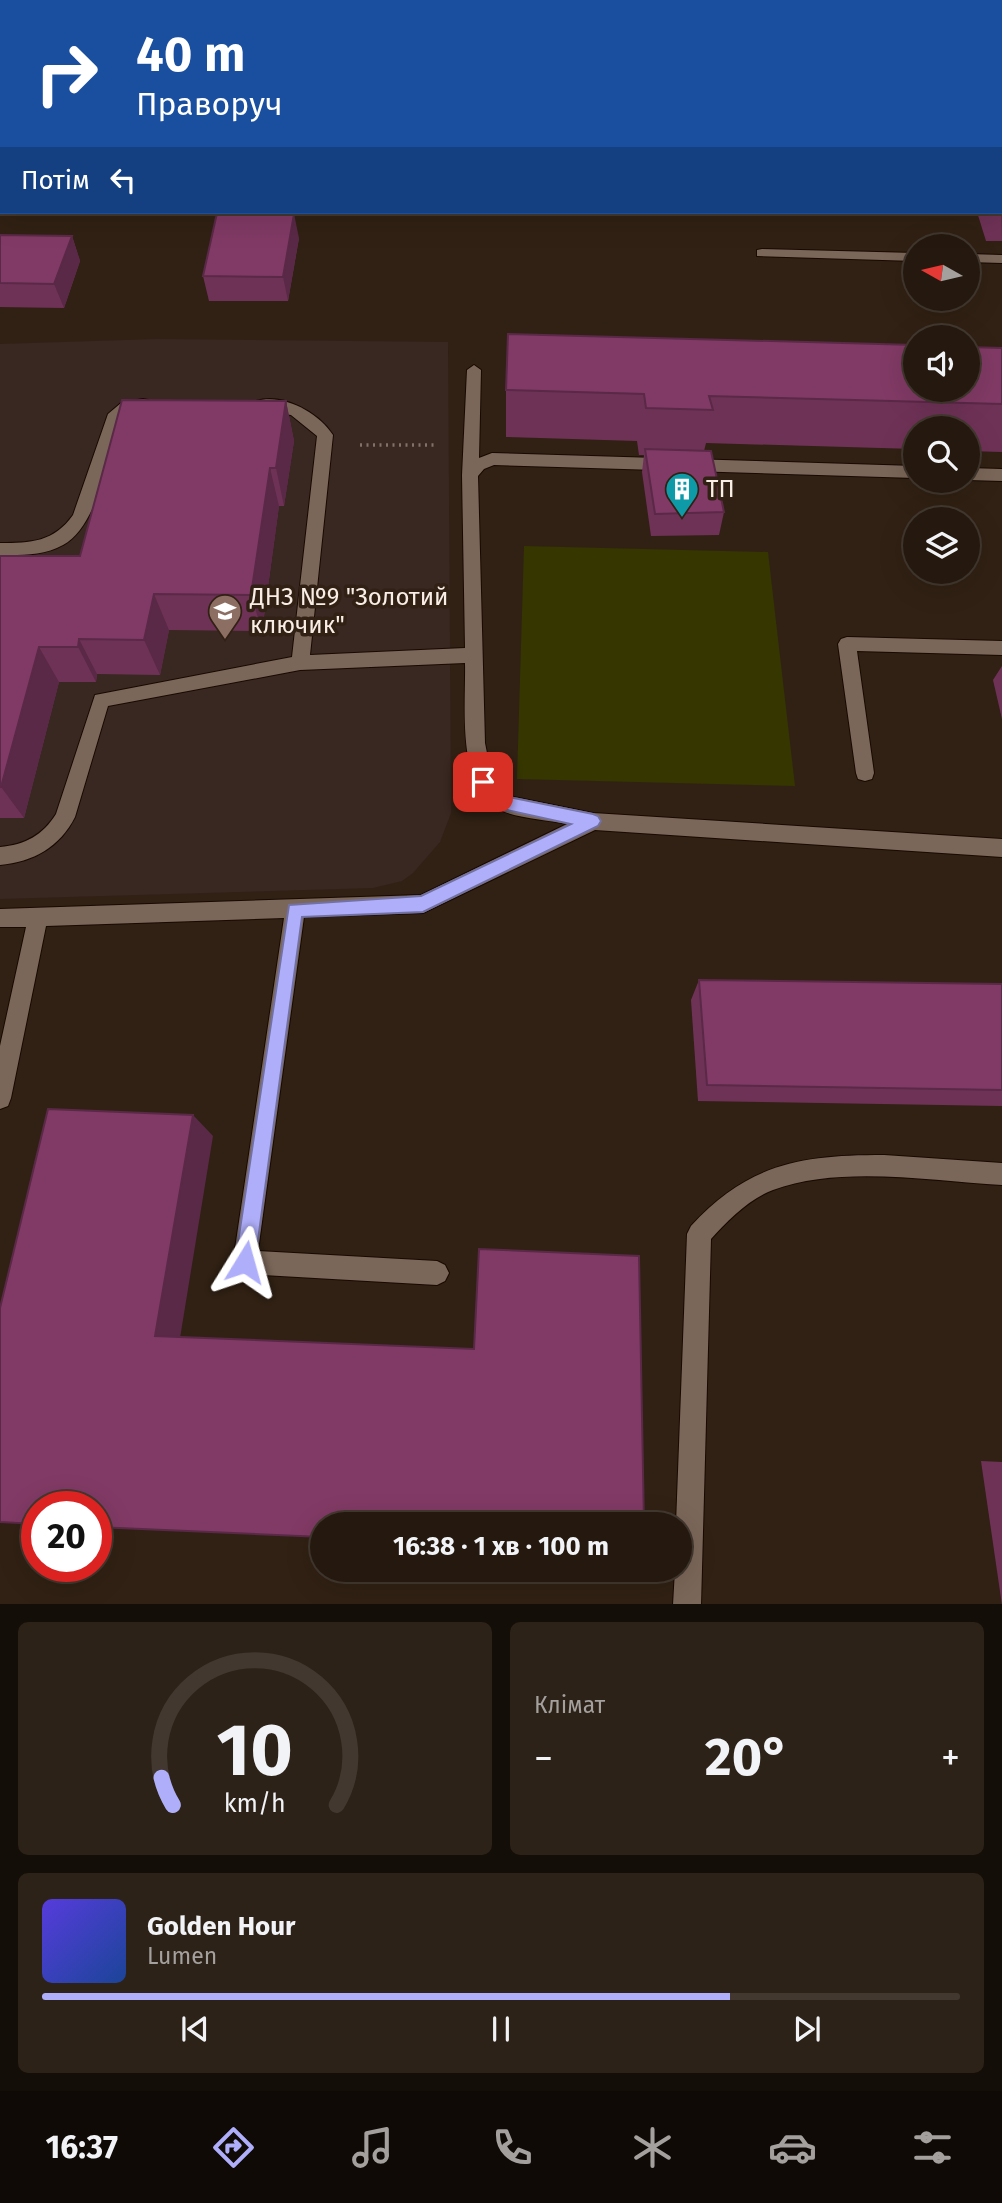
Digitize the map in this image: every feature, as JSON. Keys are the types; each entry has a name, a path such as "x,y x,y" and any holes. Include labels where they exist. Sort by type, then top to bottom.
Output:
{"lane":[{"path":"762,253 903,257"},
{"path":"980,258 1002,259"},
{"path":"474,370 470,475 476,743 483,782 504,803 593,821 1002,848"},
{"path":"0,549 54,545 65,538 80,517 113,418 135,403 163,404"},
{"path":"246,405 295,409 308,417 325,435 300,663"},
{"path":"470,475 478,465 492,459 903,472"},
{"path":"980,474 1002,475"},
{"path":"865,773 847,643 1002,648"},
{"path":"0,856 30,850 48,839 58,828 65,817 101,700 300,663 474,655"},
{"path":"0,918 423,904 593,821"},
{"path":"295,910 245,1262 437,1273"},
{"path":"0,1098 38,916"},
{"path":"687,1604 699,1234 737,1197 772,1179 810,1169 851,1167 1002,1174"}],"path":[{"path":"324,445 471,444"}],"shaded area":[{"name":"ДНЗ №9 \"Золотий ключик\"","path":"158,339 448,342 451,813 440,842 413,873 402,881 373,888 0,899 0,344"},
{"path":"524,546 768,552 795,786 517,779"}],"building":[{"path":"217,214 294,214 283,277 203,276"},
{"path":"0,235 72,236 54,284 0,283"},
{"path":"508,334 903,345 903,401 709,396 713,410 646,408 644,394 506,390"},
{"path":"980,347 1002,348 1002,404 929,402 980,402"},
{"path":"122,400 286,401 276,468 270,468 251,595 154,594 144,640 79,639 78,647 39,647 0,787 0,556 80,556"},
{"path":"645,449 711,451 724,512 655,514"},
{"path":"699,980 1002,984 1002,1090 707,1085"},
{"path":"48,1109 193,1115 155,1336 474,1349 479,1249 639,1256 644,1512 310,1512 310,1536 112,1528 112,1491 21,1491 21,1523 0,1522 0,1308"}],"place":[{"name":"ТП","path":"682,519"},
{"name":"ДНЗ №9 \"Золотий ключик\"","path":"225,641"}],"route":[{"path":"245,1262 295,910 423,904 593,821 504,803 483,782"}]}
